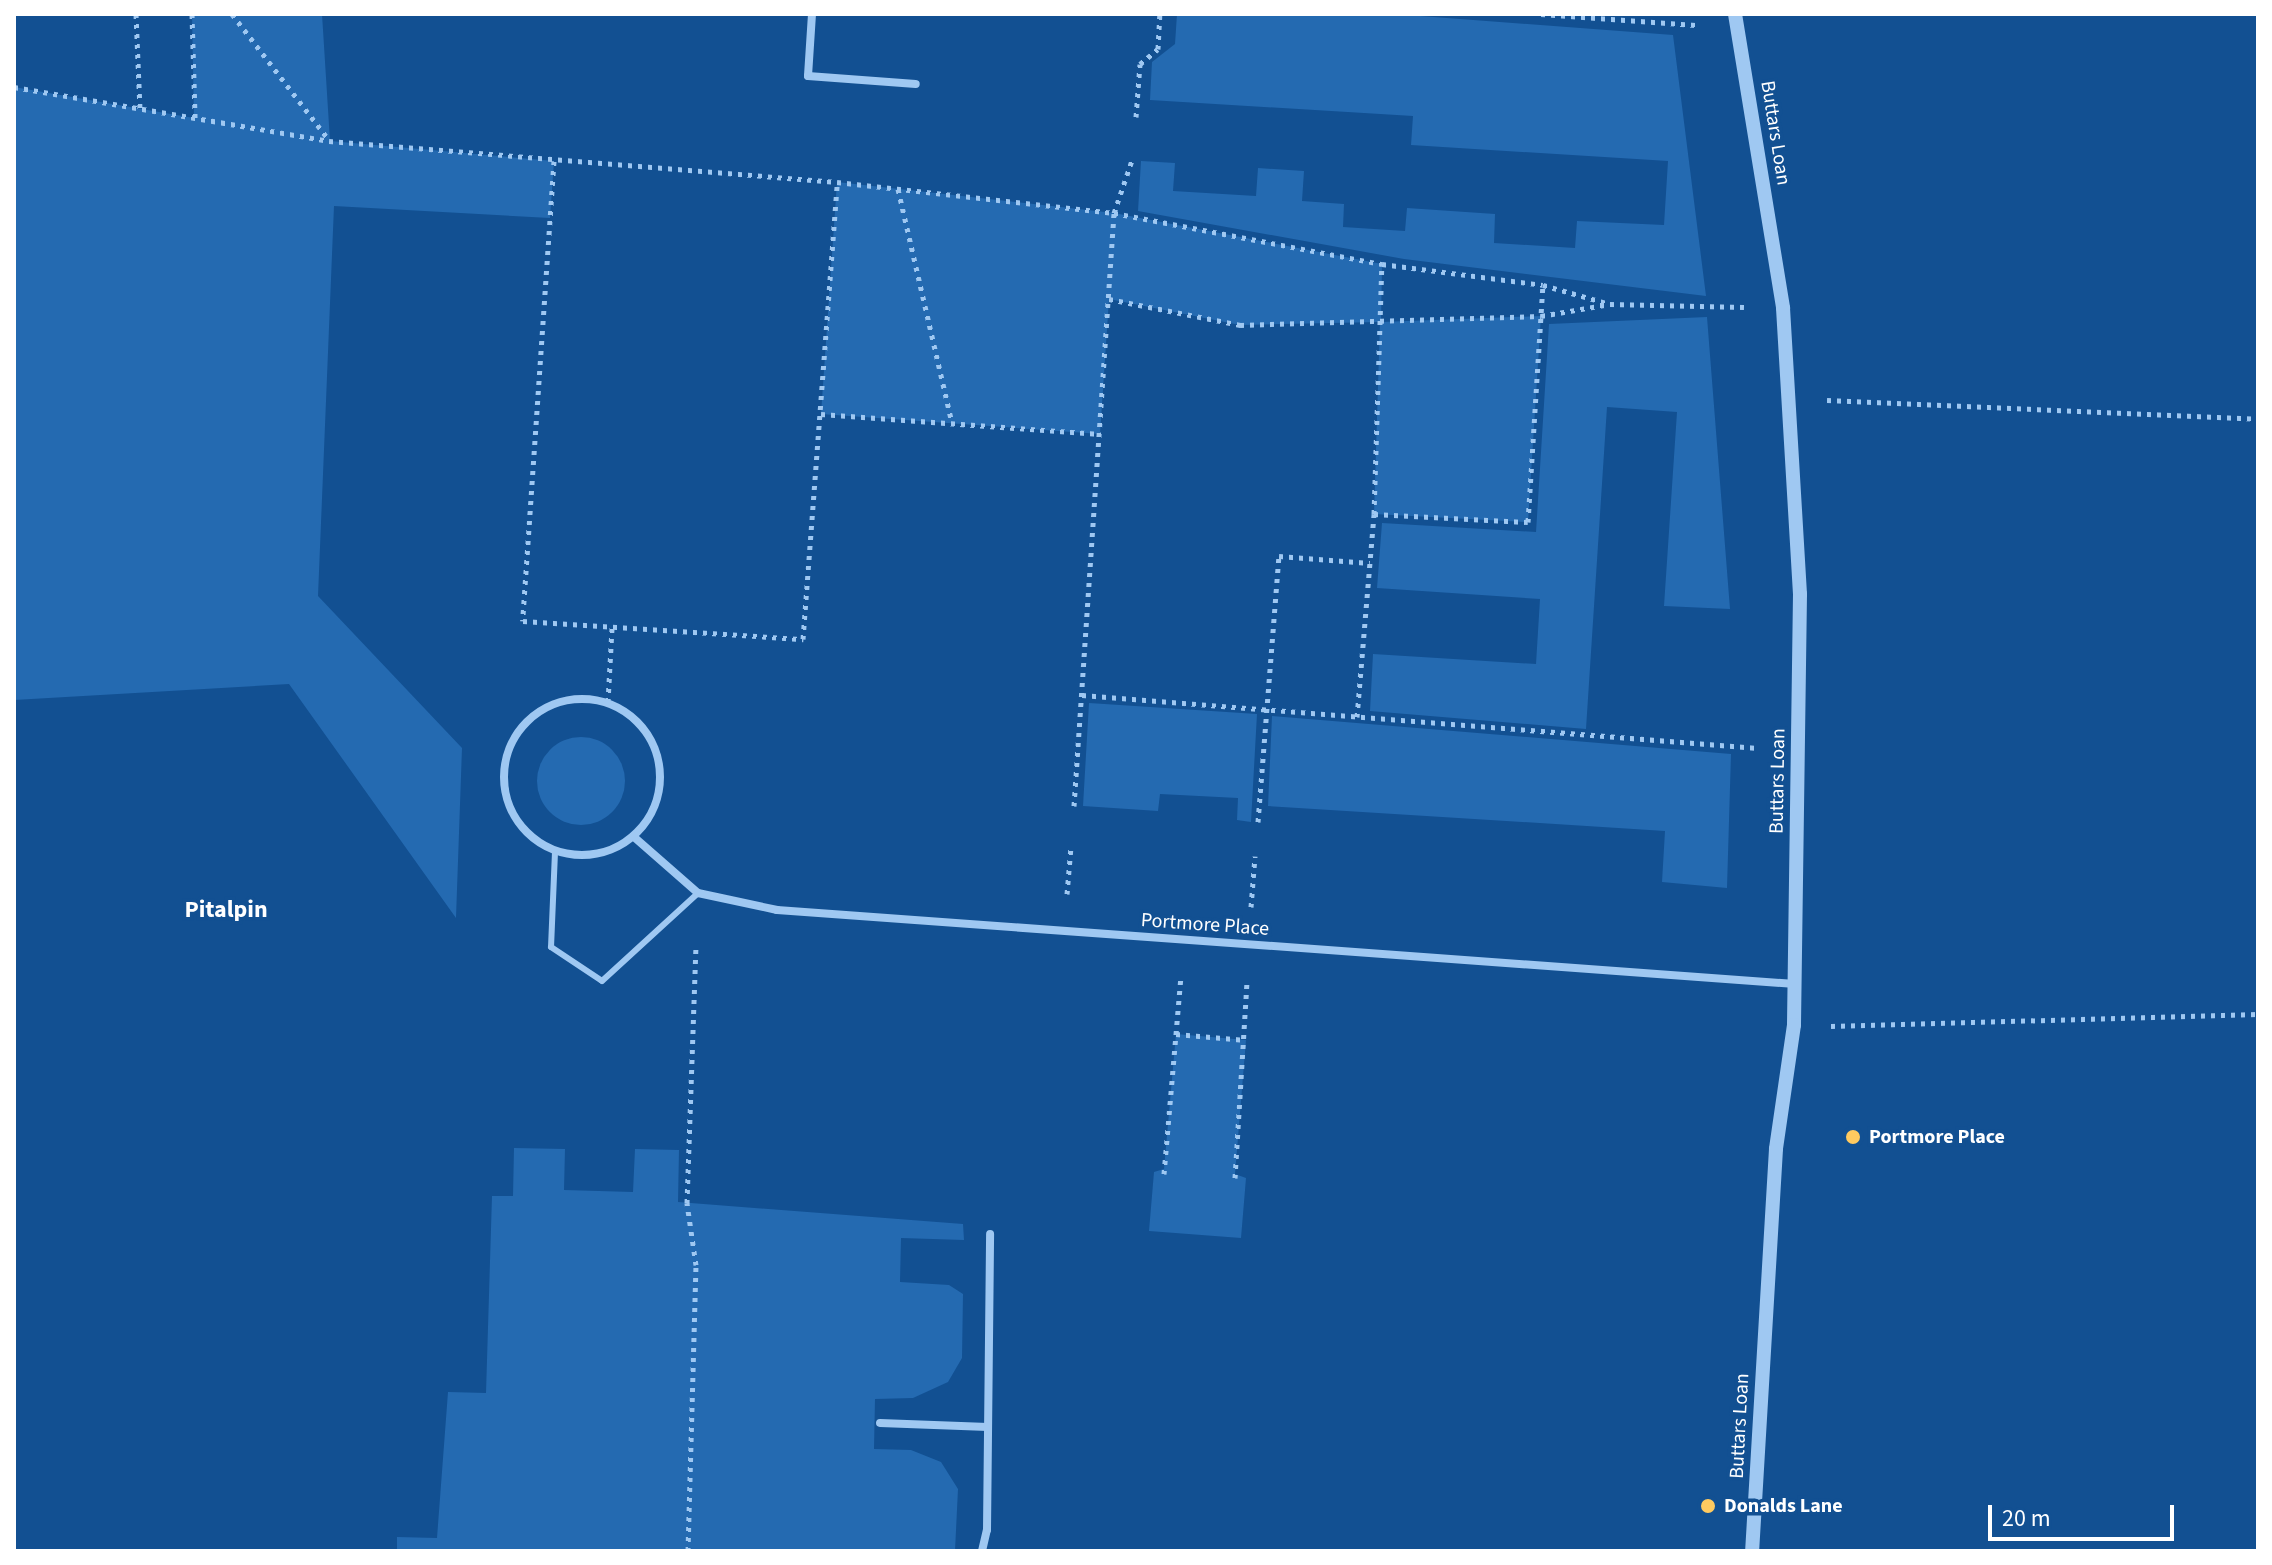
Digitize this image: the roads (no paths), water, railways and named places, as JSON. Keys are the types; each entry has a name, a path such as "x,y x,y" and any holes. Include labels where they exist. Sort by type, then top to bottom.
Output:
{"street":[{"path":"812,14 808,76 916,84"},
{"name":"Buttars Loan","path":"1736,21 1783,308 1792,398 1800,594 1794,1025 1776,1149 1752,1551"},
{"path":"567,698 608,702 642,725 660,763 657,803 634,837 597,856 555,852 521,829 503,792 506,751 529,716 567,698"},
{"name":"Portmore Place","path":"634,837 698,893 777,910 1796,984"},
{"path":"982,1551 987,1530 990,1234"},
{"path":"880,1423 988,1427"}],"lane":[{"path":"555,852 551,947 602,981 698,893"}],"place":[{"name":"Portmore Place","path":"1853,1137"},
{"name":"Donalds Lane","path":"1708,1506"}],"district":[{"name":"Pitalpin","path":"226,910"}]}
